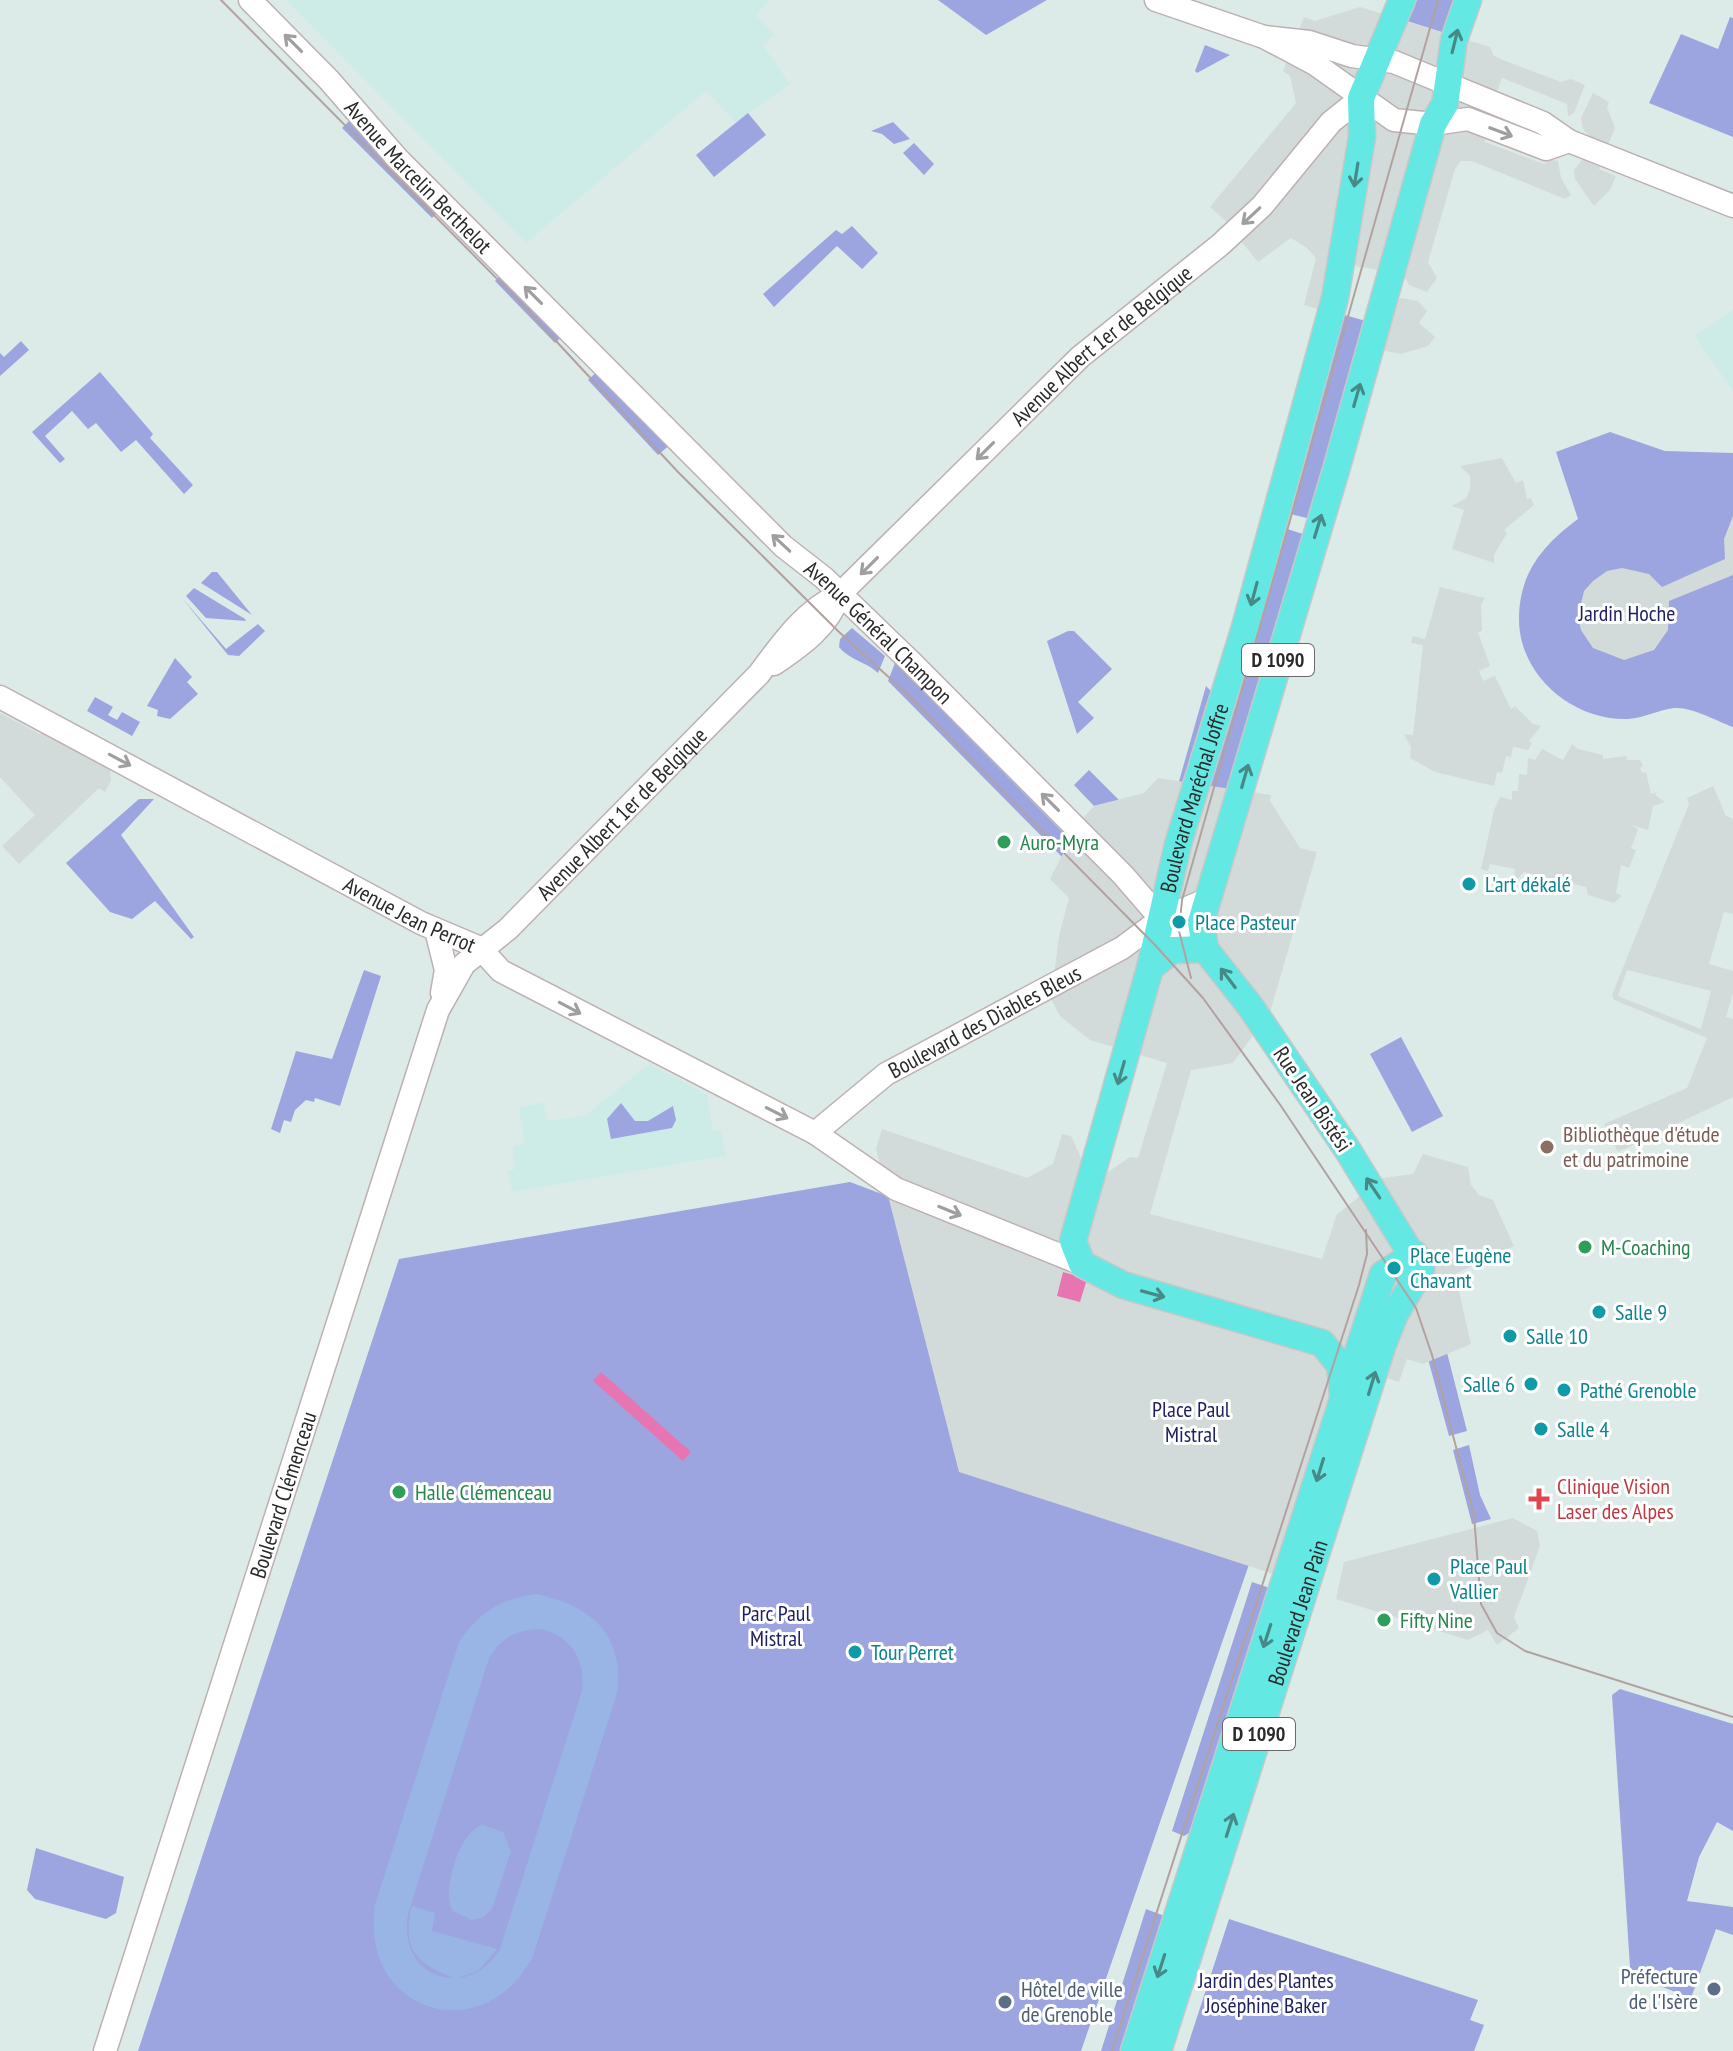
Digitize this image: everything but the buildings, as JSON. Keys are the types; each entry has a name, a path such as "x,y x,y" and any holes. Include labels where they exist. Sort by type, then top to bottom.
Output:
{"main road":[{"name":"Avenue Marcelin Berthelot","path":"250,0 336,87 397,158 589,350"},
{"path":"1156,0 1264,37 1315,64 1394,120 1433,124 1468,119 1546,149 1569,141"},
{"name":"D 1090","path":"1361,98 1402,0"},
{"name":"D 1090","path":"1433,124 1445,104 1446,84 1468,0"},
{"path":"1264,37 1309,42 1378,62 1394,62 1543,123 1569,141 1733,206"},
{"name":"Avenue Albert 1er de Belgique","path":"480,948 508,929 759,674 788,635 820,604 840,594 1080,357 1220,245 1262,206 1331,122 1361,98"},
{"name":"Boulevard Maréchal Joffre","path":"1082,1264 1073,1241 1150,968 1178,844 1245,627 1335,298 1362,137 1361,98"},
{"name":"Boulevard Maréchal Joffre","path":"1206,900 1336,470 1433,124"},
{"name":"Avenue Général Champon","path":"589,350 783,546 840,594 1070,822 1161,919"},
{"name":"Avenue Jean Perrot","path":"0,697 436,930 480,948 501,971 815,1133"},
{"path":"1161,919 1206,900"},
{"name":"D 1090","path":"1205,949 1201,922 1206,900"},
{"path":"1161,919 1205,949"},
{"name":"Boulevard des Diables Bleus","path":"815,1133 886,1074 1122,948 1161,919"},
{"path":"436,930 446,970 438,1010"},
{"name":"Boulevard Clémenceau","path":"105,2051 438,1010 464,964 480,948"},
{"path":"1122,948 1136,950 1150,968 1172,950 1205,949"},
{"name":"Rue Jean Bistési","path":"1205,949 1250,1006 1418,1262"},
{"path":"815,1133 896,1189 1082,1264 1123,1285 1322,1343 1340,1365 1343,1395"},
{"name":"Boulevard Jean Pain","path":"1134,2051 1383,1274 1418,1262"},
{"name":"Boulevard Jean Pain","path":"1158,2051 1382,1347 1418,1262"}],"shaded area":[{"path":"286,0 770,0 756,15 775,35 763,45 790,84 736,122 706,91 526,243"},
{"path":"1360,7 1490,47 1494,56 1561,82 1571,79 1585,85 1574,113 1568,116 1567,104 1502,78 1483,130 1485,142 1544,164 1550,159 1558,161 1561,178 1571,195 1565,199 1472,161 1461,161 1455,169 1428,262 1437,278 1427,292 1409,285 1403,274 1336,263 1325,311 1304,305 1316,258 1307,248 1291,238 1258,262 1241,241 1269,211 1229,224 1210,207 1296,103 1290,76 1283,71 1304,17 1315,21"},
{"path":"1593,93 1609,102 1607,107 1615,128 1608,145 1591,138 1583,129 1581,118"},
{"path":"1582,160 1601,165 1599,169 1616,176 1610,190 1594,206 1575,179 1574,170"},
{"path":"1402,298 1418,301 1427,311 1419,323 1435,337 1428,346 1401,354 1381,350 1395,301"},
{"path":"1733,310 1733,391 1695,336"},
{"path":"1502,458 1516,483 1523,480 1527,499 1531,498 1534,505 1504,530 1507,533 1494,555 1494,563 1452,549 1464,510 1452,506 1466,498 1470,489 1470,476 1460,466"},
{"path":"1733,516 1733,575 1669,601 1668,630 1654,650 1624,660 1593,648 1581,630 1578,617 1584,591 1593,581 1607,571 1622,568 1649,574 1662,587 1725,559 1724,539"},
{"path":"1440,587 1485,598 1481,605 1482,631 1478,632 1490,666 1479,671 1483,681 1495,676 1511,709 1515,706 1533,724 1541,726 1529,741 1532,743 1528,750 1513,747 1511,757 1506,756 1502,773 1497,772 1494,786 1435,772 1410,758 1411,747 1404,734 1413,735 1423,645 1411,643 1413,636 1425,639"},
{"path":"0,713 40,734 45,731 109,765 110,770 111,781 105,792 99,788 19,864 2,846 35,815 0,777"},
{"path":"1572,744 1578,749 1603,755 1603,759 1626,756 1627,760 1640,760 1643,766 1640,768 1642,773 1646,772 1651,794 1657,792 1655,795 1665,802 1653,806 1648,830 1632,825 1638,830 1631,848 1636,850 1629,868 1621,865 1616,893 1622,896 1614,903 1588,895 1586,887 1569,883 1567,890 1559,888 1561,877 1557,880 1524,872 1518,878 1514,877 1515,869 1490,864 1488,871 1481,869 1494,810 1500,797 1512,800 1512,791 1518,791 1519,774 1527,775 1528,758 1535,760 1542,749 1563,760"},
{"path":"1158,778 1271,795 1270,801 1300,848 1317,852 1270,1012 1233,1063 1191,1070 1150,1214 1322,1259 1337,1214 1383,1178 1413,1174 1423,1154 1468,1167 1471,1185 1479,1195 1493,1200 1514,1246 1455,1274 1471,1344 1423,1364 1407,1359 1399,1382 1351,1365 1277,1575 959,1472 876,1149 882,1129 1027,1178 1053,1164 1062,1134 1071,1136 1087,1171 1077,1192 1099,1199 1105,1174 1130,1157 1138,1158 1167,1063 1090,1040 1060,1016 1051,999 1059,936 1069,898 1050,879 1078,824 1094,806 1144,793"},
{"path":"1713,786 1726,816 1733,819 1733,914 1724,912 1709,964 1733,971 1733,993 1726,1017 1733,1019 1733,1097 1618,1152 1604,1124 1687,1088 1707,1038 1614,1000 1612,995 1689,804 1687,798","holes":["1627,970 1711,991 1701,1029 1618,996"]},
{"path":"649,1064 707,1094 713,1131 721,1130 726,1156 512,1192 508,1171 515,1169 512,1152 514,1146 525,1144 519,1108 544,1102 547,1121 586,1115"},
{"path":"1063,1272 1087,1279 1080,1302 1057,1296"},
{"path":"601,1372 691,1452 683,1461 593,1381"},
{"name":"Place Paul Vallier","path":"1513,1518 1537,1531 1540,1546 1514,1617 1519,1628 1497,1645 1488,1630 1468,1640 1336,1599 1344,1562"},
{"path":"536,1594 573,1606 600,1626 615,1654 617,1693 533,1956 511,1986 485,2003 457,2010 430,2007 405,1994 386,1972 375,1942 375,1905 459,1642 474,1623 501,1603","holes":["540,1629 568,1643 579,1659 582,1691 500,1949 482,1969 471,1975 457,1978 478,1971 497,1949 432,1931 435,1913 412,1906 409,1921 411,1944 415,1953 430,1967 454,1978 442,1977 422,1966 411,1949 408,1914 489,1658 499,1645 517,1633"]},
{"path":"483,1825 503,1832 511,1851 492,1909 484,1917 472,1920 453,1911 449,1891 460,1849 475,1829"}],"green space":[{"path":"938,0 1047,0 986,35"},
{"path":"1417,0 1460,0 1448,34 1407,21"},
{"path":"1730,17 1733,18 1733,137 1649,103 1681,34 1718,49"},
{"path":"1205,45 1230,55 1197,73 1195,71"},
{"path":"748,113 766,135 714,177 696,155"},
{"path":"354,116 442,208 432,218 342,128"},
{"path":"893,122 910,139 894,144 882,134 871,131"},
{"path":"914,143 934,164 924,175 903,153"},
{"path":"852,226 878,253 862,269 837,246 774,307 763,294 836,230 842,234"},
{"path":"505,272 565,334 555,343 495,281"},
{"path":"1341,314 1366,321 1311,519 1286,513"},
{"path":"21,341 29,350 0,376 0,353 4,357"},
{"path":"600,369 672,443 658,455 588,380"},
{"path":"100,372 153,434 150,438 193,485 184,494 136,440 121,452 96,423 88,429 72,411 45,436 65,459 60,463 32,432"},
{"name":"Jardin Hoche","path":"1610,432 1665,451 1733,453 1733,727 1682,708 1628,719 1608,718 1588,712 1553,691 1528,659 1521,640 1519,619 1528,574 1554,539 1578,519 1556,452"},
{"path":"1281,527 1306,535 1216,838 1206,796"},
{"path":"212,572 217,572 252,615 201,583"},
{"path":"194,588 246,621 206,618 186,596"},
{"path":"182,598 226,649 258,624 265,631 239,656 228,655"},
{"path":"852,628 885,656 878,673 839,647 840,639"},
{"path":"1074,631 1112,669 1078,702 1094,718 1077,734 1047,641"},
{"path":"175,658 192,677 187,682 198,694 170,719 157,716 158,710 147,706"},
{"path":"895,663 1097,867 1068,863 888,681"},
{"path":"1206,686 1213,693 1166,858 1178,785"},
{"path":"95,697 113,707 108,715 117,720 122,712 140,722 132,736 87,711"},
{"path":"1089,770 1119,800 1094,806 1074,785"},
{"path":"139,799 154,799 121,835 194,937 191,939 155,901 132,919 110,912 66,863"},
{"path":"364,970 381,976 340,1106 315,1098 314,1102 306,1100 295,1110 291,1122 284,1120 280,1133 271,1129 296,1051 332,1059"},
{"path":"1401,1037 1443,1116 1412,1132 1370,1054"},
{"path":"621,1103 635,1121 648,1121 673,1106 676,1120 672,1128 611,1139 607,1119"},
{"name":"Parc Paul Mistral","path":"850,1182 1081,1269 1322,1353 1081,2051 138,2051 399,1259"},
{"path":"1419,1326 1441,1329 1467,1431 1449,1436"},
{"path":"1469,1445 1480,1495 1491,1519 1472,1524 1453,1450"},
{"path":"1252,1582 1273,1589 1205,1803 1196,1811 1189,1833 1184,1836 1172,1831"},
{"path":"1620,1689 1733,1724 1733,1831 1717,1822 1699,1857 1687,1901 1733,1907 1733,1935 1716,1929 1691,1998 1639,1978 1638,1982 1631,1982 1612,1695"},
{"path":"36,1848 124,1877 116,1913 106,1919 35,1899 27,1890"},
{"path":"1146,1909 1167,1917 1125,2051 1101,2051"},
{"name":"Jardin des Plantes Joséphine Baker","path":"1229,1919 1478,2000 1470,2020 1484,2025 1474,2051 1186,2051"}],"tram line":[{"path":"221,0 515,297 678,472 838,631 905,692 1155,945 1203,998 1281,1106 1416,1308 1432,1355 1474,1516 1481,1604 1497,1633 1525,1651 1733,1717"},
{"path":"1191,978 1179,931 1182,900 1438,0"},
{"path":"1112,2051 1359,1285 1367,1254 1366,1230"}],"place":[{"name":"Auro-Myra","path":"1004,842"},
{"name":"L'art dékalé","path":"1469,884"},
{"name":"Place Pasteur","path":"1179,922"},
{"name":"Bibliothèque d'étude et du patrimoine","path":"1547,1147"},
{"name":"M-Coaching","path":"1585,1247"},
{"name":"Place Eugène Chavant","path":"1394,1268"},
{"name":"Salle 9","path":"1599,1312"},
{"name":"Salle 10","path":"1510,1336"},
{"name":"Salle 6","path":"1531,1384"},
{"name":"Pathé Grenoble","path":"1564,1390"},
{"name":"Salle 4","path":"1541,1429"},
{"name":"Halle Clémenceau","path":"399,1492"},
{"name":"Clinique Vision Laser des Alpes","path":"1539,1499"},
{"name":"Place Paul Vallier","path":"1434,1579"},
{"name":"Fifty Nine","path":"1384,1620"},
{"name":"Tour Perret","path":"855,1652"},
{"name":"Préfecture de l'Isère","path":"1714,1989"},
{"name":"Hôtel de ville de Grenoble","path":"1005,2002"}],"park label":[{"name":"Place Paul Mistral","path":"1191,1422"}]}
